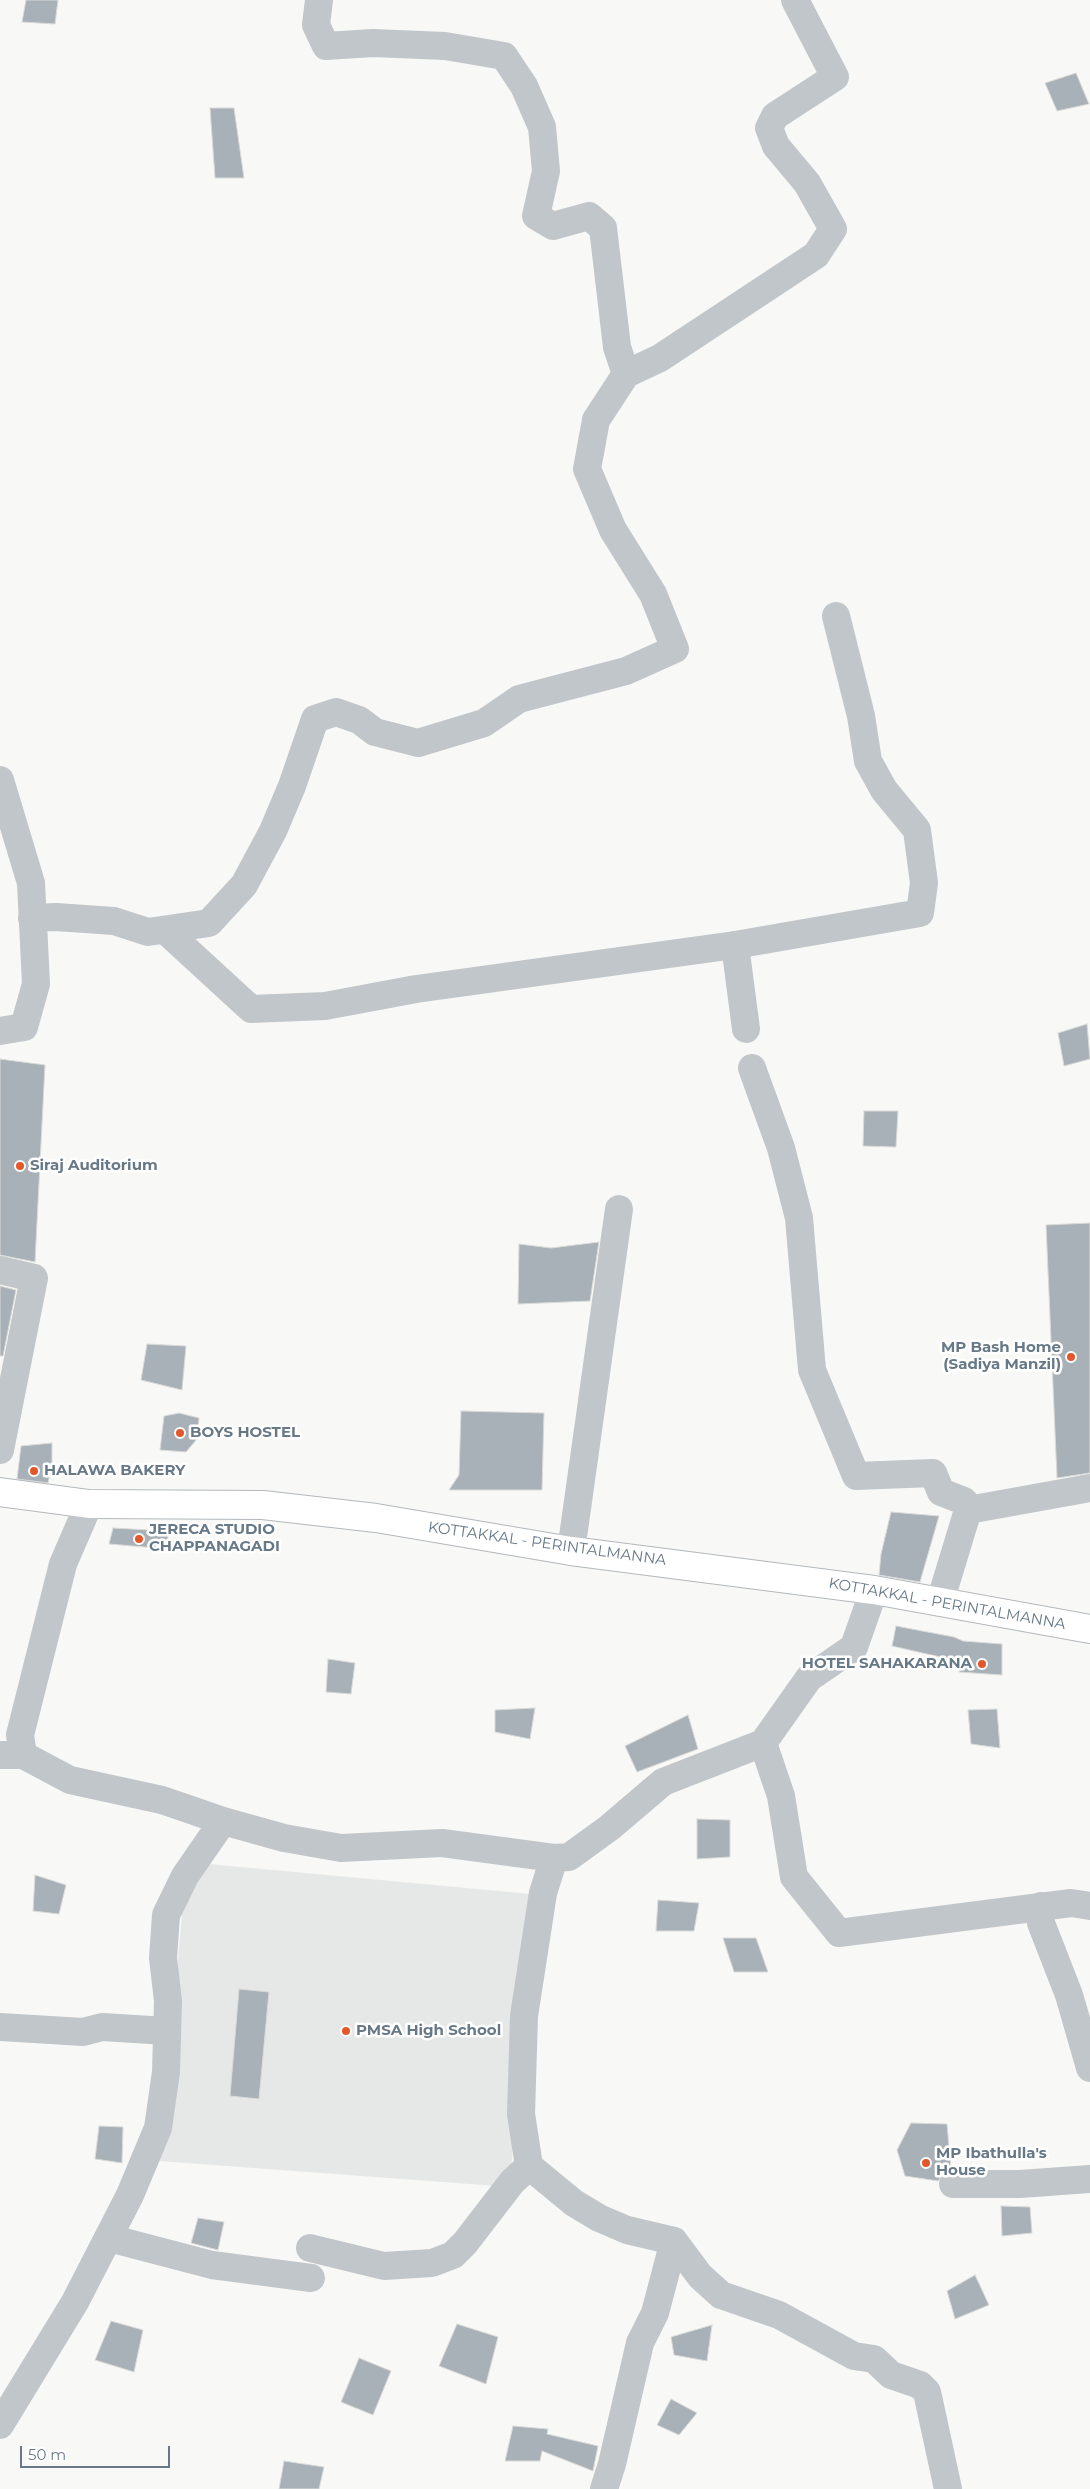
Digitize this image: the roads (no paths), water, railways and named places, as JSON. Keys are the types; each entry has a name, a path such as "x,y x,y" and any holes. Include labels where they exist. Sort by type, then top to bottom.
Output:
{"main road":[{"name":"KOTTAKKAL - PERINTALMANNA","path":"0,1492 89,1504 263,1505 376,1518 571,1550 874,1590 1090,1629"}],"street":[{"path":"319,0 316,25 326,46 373,43 444,46 504,56 524,86 542,127 546,171 536,216 553,226 589,216 603,228 617,347 626,374"},
{"path":"32,918 56,917 114,921 148,932 209,923 244,885 273,831 289,795 315,719 336,712 359,720 375,732 418,743 484,723 519,699 626,671 674,650 653,594 613,530 587,469 596,420 626,374 660,358 816,255 833,229 807,183 776,146 769,128 775,116 834,77 795,0"},
{"path":"165,930 251,1010 325,1006 416,989 735,945 920,913 924,883 917,830 884,790 868,761 861,716 836,616"},
{"path":"0,780 31,883 36,984 24,1027 0,1031"},
{"path":"735,945 746,1029"},
{"path":"752,1068 781,1148 798,1218 812,1370 856,1476 933,1473 941,1492 964,1501 968,1510 940,1602"},
{"path":"571,1550 619,1209"},
{"path":"0,1270 34,1278 0,1450"},
{"path":"968,1510 1090,1488"},
{"path":"89,1504 63,1564 20,1735 12,1755 70,1780 162,1800 223,1821 284,1838 342,1848 442,1843 554,1858 569,1857 609,1828 663,1782 763,1743 809,1678 854,1647 874,1590"},
{"path":"763,1743 780,1796 794,1877 839,1933 1071,1902 1090,1906"},
{"path":"0,2426 76,2302 130,2195 158,2128 166,2072 168,2001 164,1958 166,1915 185,1876 223,1821"},
{"path":"554,1858 543,1893 524,2016 521,2114 529,2166 574,2203 599,2218 627,2230 674,2241 700,2276 721,2295 779,2316 854,2356 874,2359 891,2375 920,2385 927,2392 948,2489"},
{"path":"1041,1906 1041,1923 1069,1995 1090,2068"},
{"path":"0,2027 83,2032 102,2027 167,2031"},
{"path":"310,2248 384,2266 432,2264 453,2255 466,2243 512,2182 529,2166"},
{"path":"953,2184 1020,2184 1090,2179"},
{"path":"109,2238 212,2265 311,2278"},
{"path":"604,2489 612,2464 640,2343 654,2313 674,2241"}],"place":[{"name":"Siraj Auditorium","path":"20,1166"},
{"name":"MP Bash Home (Sadiya Manzil)","path":"1071,1357"},
{"name":"BOYS HOSTEL","path":"180,1433"},
{"name":"HALAWA BAKERY","path":"34,1471"},
{"name":"JERECA STUDIO CHAPPANAGADI","path":"139,1539"},
{"name":"HOTEL SAHAKARANA","path":"982,1664"},
{"name":"PMSA High School","path":"346,2031"},
{"name":"MP Ibathulla's House","path":"926,2163"}]}
